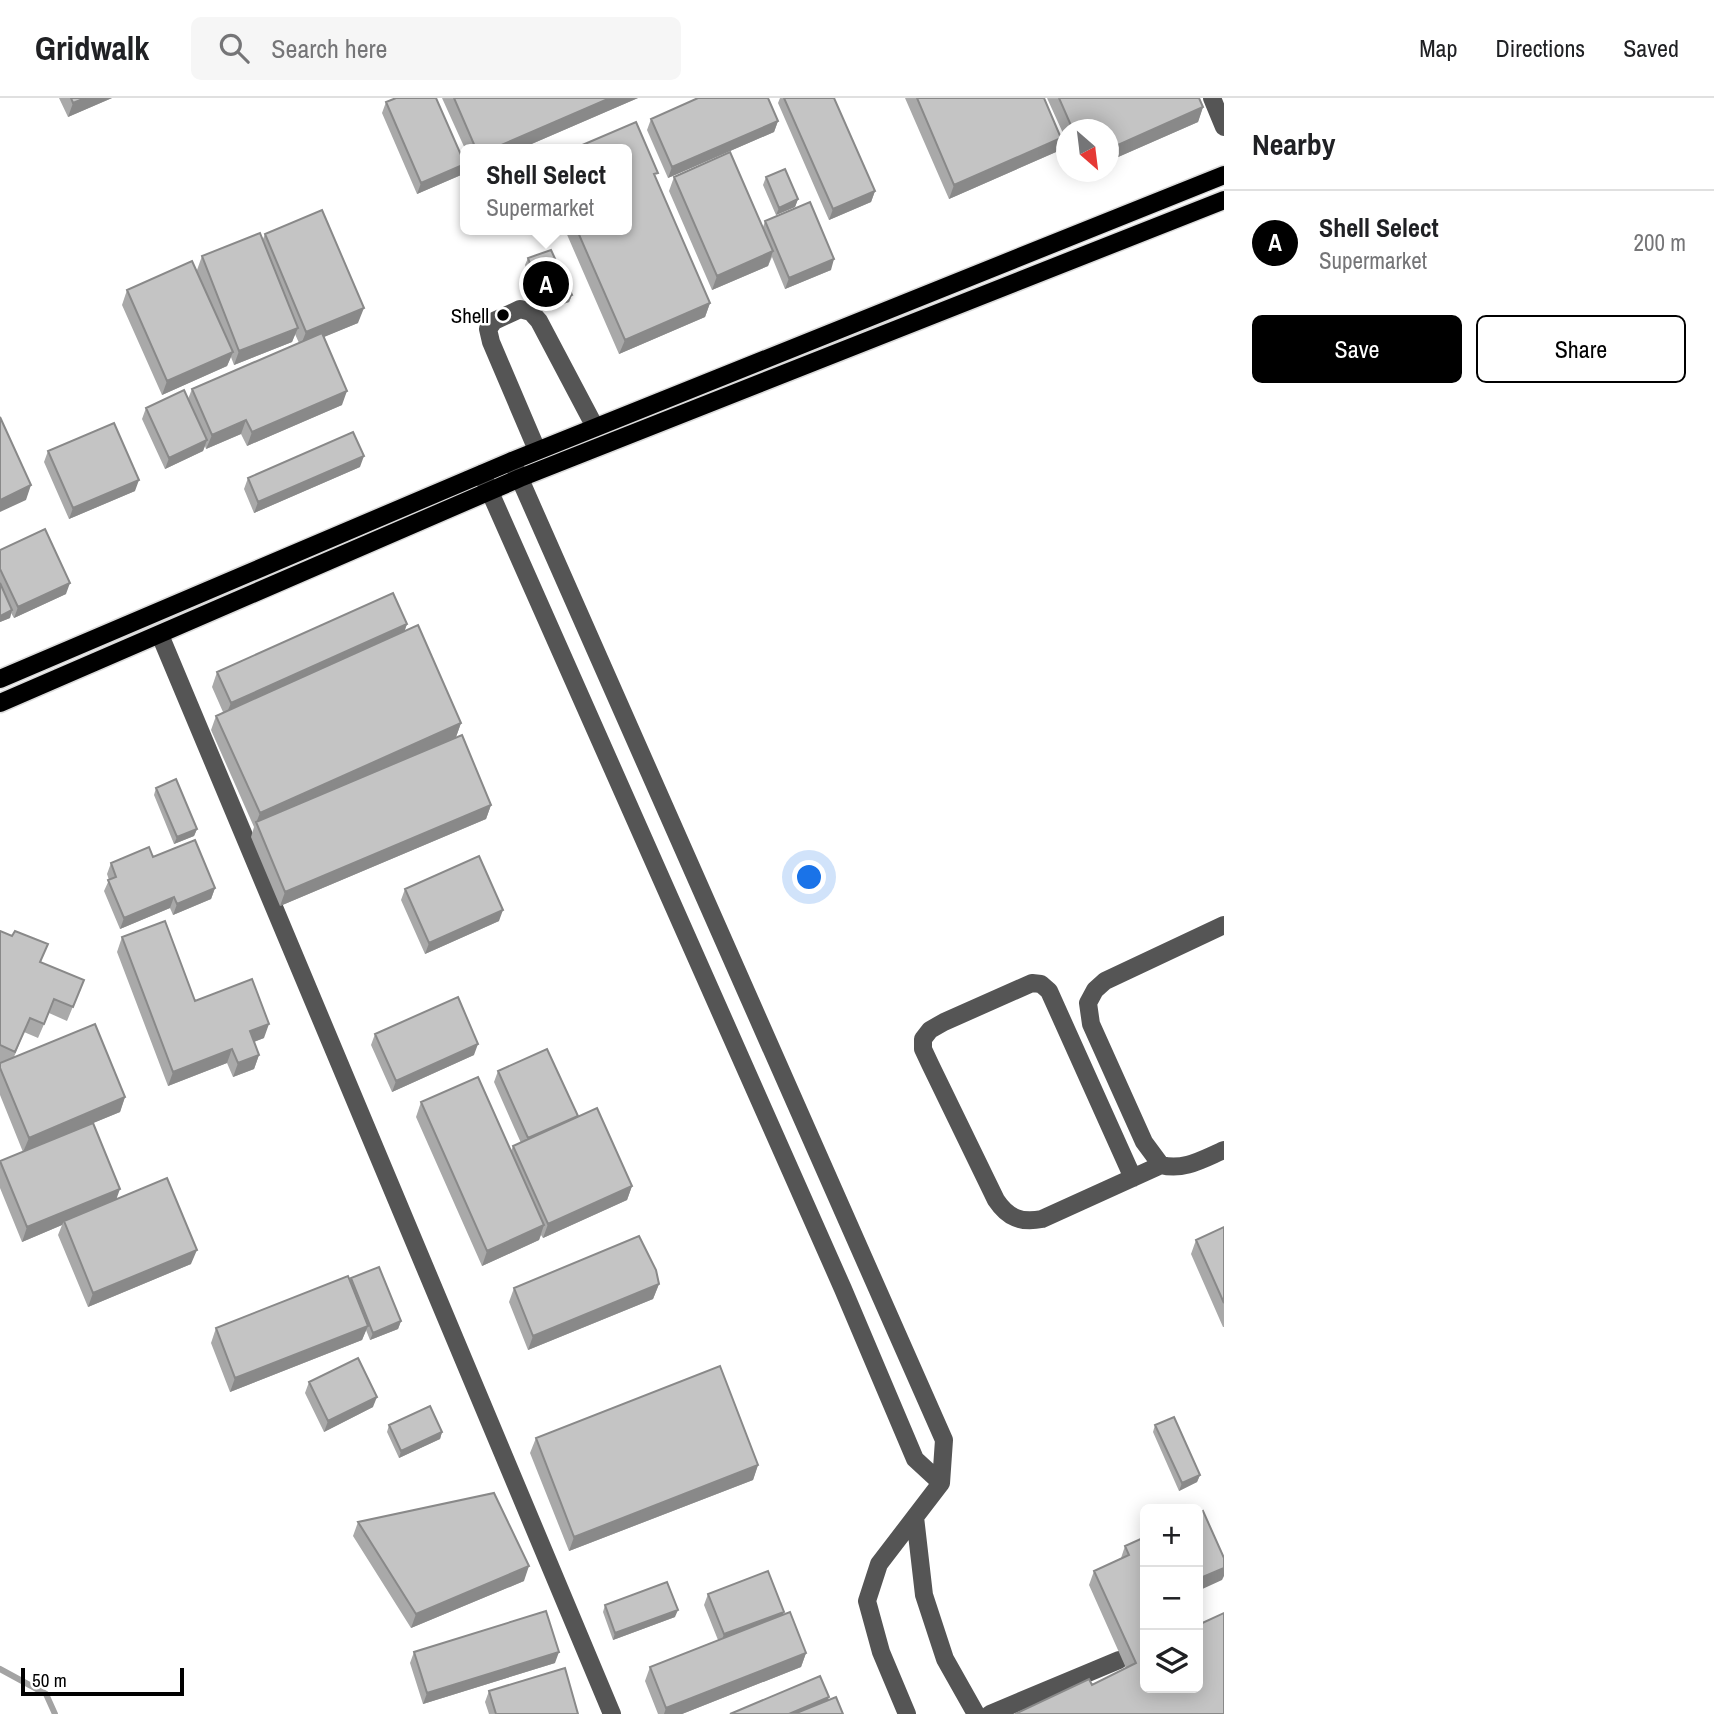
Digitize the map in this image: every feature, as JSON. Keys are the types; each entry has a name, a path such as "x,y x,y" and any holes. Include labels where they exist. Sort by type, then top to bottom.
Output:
{"main road":[{"path":"0,679 537,450 1224,175"},
{"path":"0,703 520,478 1224,200"},
{"path":"151,614 160,635"}],"street":[{"path":"1212,98 1224,127"},
{"path":"537,450 491,342 488,328 494,321 520,309 531,313 539,321 595,427"},
{"path":"512,461 944,1440 941,1483 880,1564 867,1601 881,1652 907,1714"},
{"path":"482,474 915,1459 941,1483"},
{"path":"160,635 612,1714"},
{"path":"642,835 671,822"},
{"path":"1224,925 1105,981 1095,990 1088,1003 1091,1024 1144,1142 1161,1165 1174,1169 1224,1150"},
{"path":"1133,1178 1048,991 1041,984 1032,983 944,1022 930,1030 923,1039 923,1049 996,1200 1009,1216 1031,1221 1042,1219 1133,1178 1161,1165"},
{"path":"842,1289 872,1276"},
{"path":"915,1517 924,1595 945,1659 976,1714"},
{"path":"990,1714 1119,1660"}],"building":[{"path":"71,98 85,98 73,103"},
{"path":"396,98 436,98 460,153 460,166 421,183 386,102"},
{"path":"454,98 610,98 504,144 474,144"},
{"path":"698,98 768,98 778,121 672,167 651,119"},
{"path":"784,98 834,98 875,191 833,209"},
{"path":"917,98 1044,98 1056,126 1056,140 954,185"},
{"path":"1059,98 1199,98 1203,107 1119,145 1119,119 1068,119"},
{"path":"636,122 658,173 654,174 710,303 625,340 579,235 632,235 632,144 585,144"},
{"path":"730,152 773,251 717,276 674,177"},
{"path":"785,169 798,199 779,208 766,177"},
{"path":"810,202 834,259 789,278 765,221"},
{"path":"322,210 364,308 306,332 265,234"},
{"path":"260,233 298,328 239,351 202,256"},
{"path":"551,250 572,295 545,304 528,258"},
{"path":"192,261 233,352 167,381 127,290"},
{"path":"322,333 347,391 252,432 246,420 212,435 192,389"},
{"path":"184,390 207,440 169,458 146,408"},
{"path":"0,417 31,485 0,500"},
{"path":"114,423 139,480 73,508 48,451"},
{"path":"353,432 364,456 258,502 248,478"},
{"path":"45,529 70,583 18,607 0,569 0,550"},
{"path":"0,583 12,610 0,616"},
{"path":"393,593 407,624 231,703 217,672"},
{"path":"418,625 461,723 260,813 216,716"},
{"path":"462,735 491,805 285,892 256,822"},
{"path":"176,779 197,829 177,837 156,788"},
{"path":"195,840 215,888 177,904 174,897 124,918 108,880 116,877 111,863 149,847 153,857"},
{"path":"479,856 503,910 429,943 405,889"},
{"path":"165,921 195,1001 252,979 269,1024 250,1031 259,1055 238,1063 232,1049 173,1072 122,937"},
{"path":"0,931 12,936 15,931 48,944 40,962 84,980 73,1007 54,999 44,1024 30,1018 15,1052 0,1045"},
{"path":"458,997 478,1044 396,1081 375,1034"},
{"path":"95,1024 125,1097 29,1138 0,1063"},
{"path":"547,1049 578,1116 528,1138 498,1071"},
{"path":"478,1077 544,1225 487,1251 421,1102"},
{"path":"597,1108 632,1186 548,1224 513,1146"},
{"path":"93,1123 120,1189 27,1227 0,1161"},
{"path":"167,1178 197,1250 93,1293 64,1221"},
{"path":"1224,1227 1224,1303 1196,1240"},
{"path":"639,1236 656,1270 659,1284 533,1336 514,1288"},
{"path":"379,1267 401,1321 373,1333 351,1278"},
{"path":"348,1276 368,1326 235,1378 216,1328"},
{"path":"358,1358 377,1397 328,1421 309,1382"},
{"path":"720,1366 758,1465 574,1537 536,1438"},
{"path":"430,1406 442,1432 401,1451 389,1425"},
{"path":"1174,1417 1200,1475 1182,1483 1155,1425"},
{"path":"494,1493 529,1566 416,1614 358,1522"},
{"path":"1203,1511 1224,1558 1224,1568 1203,1577"},
{"path":"1140,1539 1140,1693 1203,1693 1203,1623 1224,1613 1224,1714 1015,1714 1089,1679 1092,1685 1136,1663 1094,1571 1129,1555 1125,1546"},
{"path":"768,1571 784,1612 724,1634 708,1594"},
{"path":"667,1582 678,1610 615,1633 605,1605"},
{"path":"546,1611 559,1652 427,1693 414,1652"},
{"path":"790,1612 806,1653 666,1708 650,1667"},
{"path":"565,1668 578,1714 496,1714 489,1691"},
{"path":"820,1676 829,1697 789,1714 730,1714"},
{"path":"836,1697 843,1714 794,1714"}],"waterway":[{"path":"0,1669 46,1694 55,1714"}],"place":[{"name":"Shell Select","path":"546,284"},
{"name":"Shell","path":"503,315"}]}
